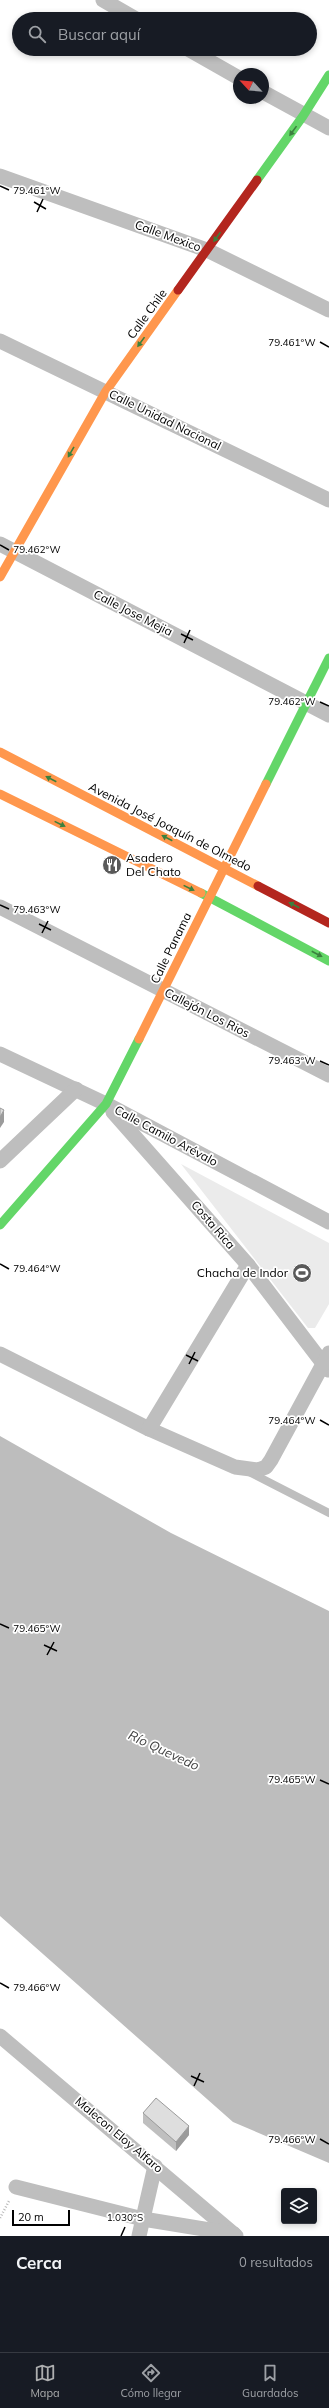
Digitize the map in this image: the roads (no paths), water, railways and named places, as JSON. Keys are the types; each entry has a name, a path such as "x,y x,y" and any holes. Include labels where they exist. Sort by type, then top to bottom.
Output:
{"street":[{"path":"103,0 124,12"},
{"path":"200,56 233,75"},
{"name":"Calle Chile","path":"0,577 106,391 304,116 329,75"},
{"path":"269,96 304,116 329,128"},
{"name":"Calle Mexico","path":"0,176 207,250 329,310"},
{"name":"Calle Unidad Nacional","path":"0,341 329,500"},
{"name":"Calle Jose Mejia","path":"0,544 329,715"},
{"name":"Calle Panama","path":"0,1225 106,1104 223,867 329,658"},
{"name":"Avenida José Joaquín de Olmedo","path":"0,752 329,923"},
{"path":"0,794 209,898 329,961"},
{"name":"Callejón Los Rios","path":"0,906 329,1076"},
{"name":"Calle Camilo Arévalo","path":"0,1054 106,1104 329,1222"},
{"path":"0,1161 76,1090"},
{"name":"Costa Rica","path":"106,1104 248,1265 327,1362"},
{"path":"150,1428 248,1265"},
{"path":"0,1354 150,1428 245,1470 258,1470 269,1464 327,1362"},
{"name":"Malecon Eloy Alfaro","path":"0,2036 235,2235"},
{"path":"139,2236 155,2166"},
{"path":"16,2188 143,2219 235,2235"}],"lane":[{"path":"245,1470 329,1513"}],"water":[{"name":"Río Quevedo","path":"0,1436 171,1533 329,1611 329,2163 233,2122 0,1916"}],"place":[{"name":"Asadero Del Chato","path":"112,865"},
{"name":"Chacha de Indor","path":"302,1273"}]}
